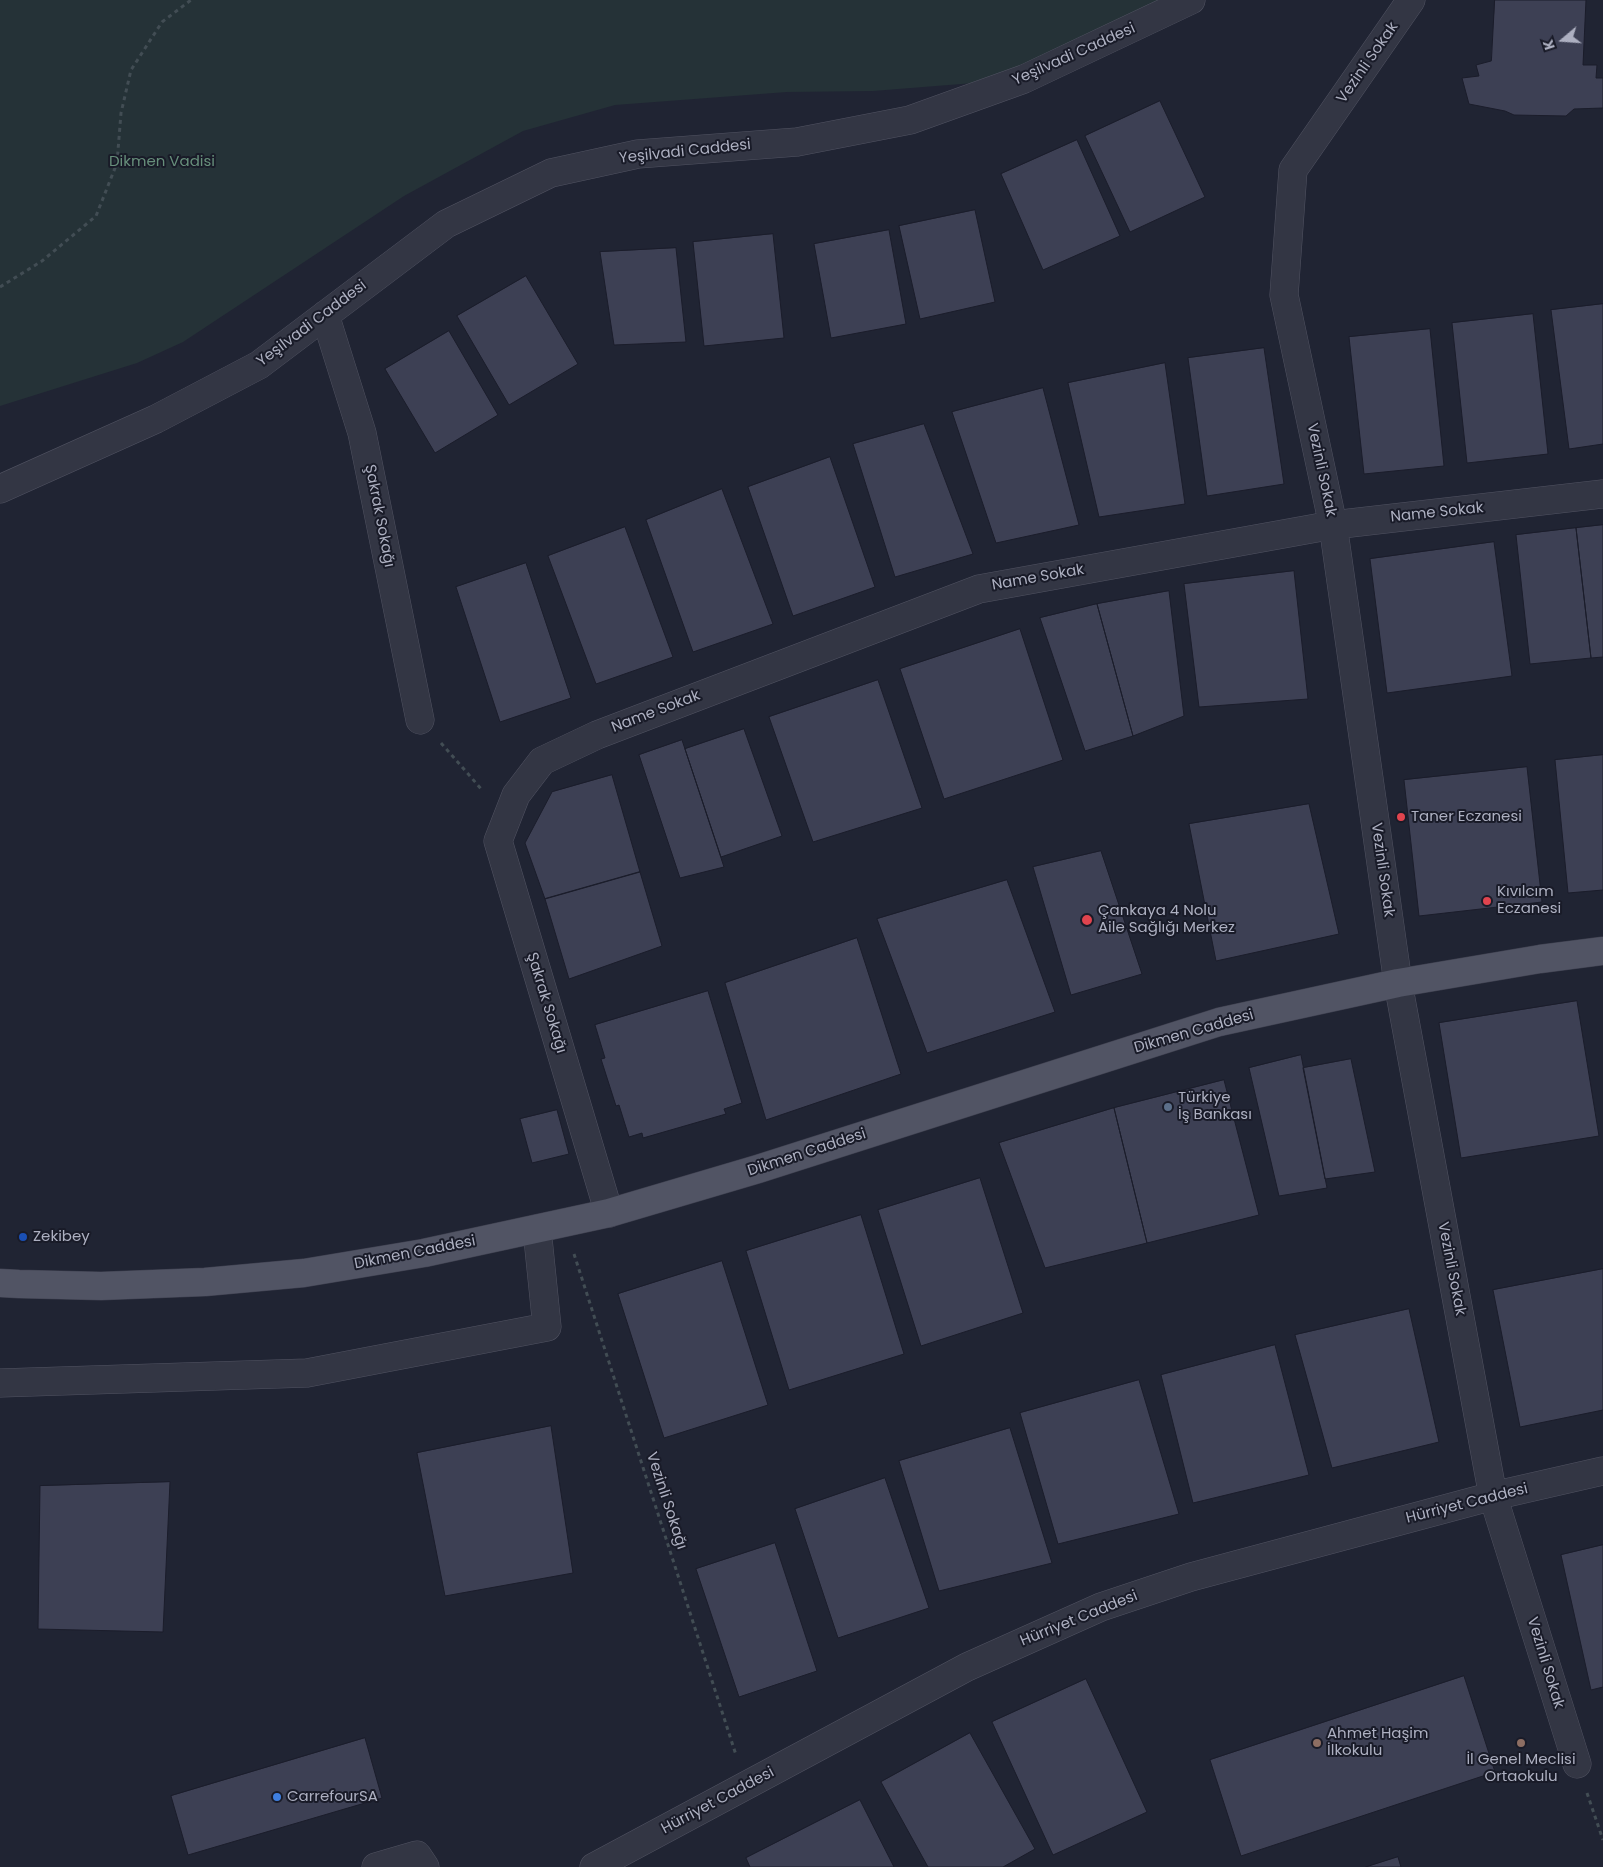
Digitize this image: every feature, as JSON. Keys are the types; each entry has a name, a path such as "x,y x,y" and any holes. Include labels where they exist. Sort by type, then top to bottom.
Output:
{"main road":[{"name":"Dikmen Caddesi","path":"0,1282 101,1286 206,1282 304,1273 424,1253 608,1213 758,1169 1219,1022 1398,983 1603,950"}],"street":[{"name":"Yeşilvadi Caddesi","path":"0,489 156,420 259,365 446,224 551,173 638,154 797,142 910,120 1024,79 1191,0"},
{"name":"Vezinli Sokak","path":"1411,0 1293,170 1284,296 1333,524 1398,983 1493,1496 1577,1764"},
{"name":"Şakrak Sokağı","path":"325,315 362,433 420,720"},
{"name":"Name Sokak","path":"512,806 542,762 598,735 979,589 1333,524 1603,494"},
{"name":"Şakrak Sokağı","path":"512,806 498,842 608,1213"},
{"path":"0,1383 307,1372 547,1327 537,1229"},
{"name":"Hürriyet Caddesi","path":"594,1867 966,1668 1101,1607 1191,1577 1493,1496 1603,1470"},
{"path":"376,1867 417,1855 425,1867"}],"path":[{"path":"0,287 42,261 96,216 117,164 121,113 132,70 162,22 191,0"},
{"path":"420,720 512,806"},
{"name":"Vezinli Sokağı","path":"564,1222 746,1786"},
{"path":"1577,1764 1603,1840"}],"green space":[{"name":"Dikmen Vadisi","path":"0,0 1191,0 1024,79 873,91 787,92 615,105 523,131 404,196 183,342 137,363 0,406"}],"building":[{"path":"1495,0 1586,0 1583,65 1597,65 1596,78 1603,78 1603,108 1574,109 1566,116 1514,115 1505,111 1469,104 1462,78 1479,76 1476,65 1491,61"},
{"path":"1160,101 1205,197 1130,232 1085,136"},
{"path":"1077,140 1120,236 1043,270 1001,174"},
{"path":"975,210 995,302 920,319 899,226"},
{"path":"889,230 906,324 831,338 814,244"},
{"path":"773,234 784,338 704,346 693,242"},
{"path":"676,248 686,342 614,345 600,252"},
{"path":"526,276 578,364 509,405 457,316"},
{"path":"1603,304 1603,444 1569,449 1551,310"},
{"path":"1533,314 1548,454 1467,463 1452,323"},
{"path":"1430,329 1444,466 1364,474 1349,337"},
{"path":"449,331 498,415 435,453 385,369"},
{"path":"1264,348 1284,484 1207,496 1188,358"},
{"path":"1165,363 1185,504 1099,517 1068,383"},
{"path":"1043,388 1079,525 996,543 952,412"},
{"path":"924,424 973,554 895,577 853,444"},
{"path":"830,457 875,587 793,616 748,487"},
{"path":"722,489 773,624 693,652 646,520"},
{"path":"1603,525 1603,657 1591,658 1576,528"},
{"path":"625,527 673,657 596,684 548,556"},
{"path":"1576,528 1591,658 1530,664 1516,535"},
{"path":"1494,542 1512,676 1387,693 1370,559"},
{"path":"526,563 571,698 500,722 456,587"},
{"path":"1294,571 1308,699 1199,707 1184,584"},
{"path":"1169,591 1184,716 1133,736 1097,604"},
{"path":"1097,604 1133,736 1085,751 1040,618"},
{"path":"1020,629 1063,760 944,799 900,669"},
{"path":"878,680 922,808 813,842 769,717"},
{"path":"744,729 782,836 721,857 685,749"},
{"path":"682,740 724,867 680,878 639,755"},
{"path":"1603,755 1603,890 1568,893 1555,760"},
{"path":"1527,767 1542,902 1419,916 1404,780"},
{"path":"612,775 640,872 545,899 525,843 552,792"},
{"path":"1309,804 1339,934 1216,961 1189,824"},
{"name":"Çankaya 4 Nolu Aile Sağlığı Merkez","path":"1101,851 1142,974 1071,995 1033,867"},
{"path":"640,872 662,946 569,979 545,899"},
{"path":"1007,880 1055,1012 927,1053 877,919"},
{"path":"857,938 901,1074 766,1120 725,983"},
{"path":"708,991 742,1103 724,1109 726,1114 643,1138 642,1133 629,1137 619,1105 616,1106 601,1059 605,1058 595,1025"},
{"path":"1577,1001 1599,1136 1461,1158 1439,1023"},
{"path":"1301,1055 1327,1188 1279,1196 1249,1068"},
{"path":"1351,1059 1375,1172 1325,1179 1303,1068"},
{"path":"1224,1080 1259,1215 1147,1243 1114,1108"},
{"path":"1114,1108 1147,1243 1045,1268 999,1143"},
{"path":"557,1110 569,1154 532,1163 520,1119"},
{"path":"980,1178 1023,1313 921,1346 878,1210"},
{"path":"861,1215 904,1354 789,1390 746,1251"},
{"path":"722,1261 768,1405 664,1438 618,1294"},
{"path":"1603,1269 1603,1410 1520,1427 1493,1290"},
{"path":"1409,1309 1439,1442 1332,1468 1295,1335"},
{"path":"1275,1345 1309,1475 1193,1503 1161,1375"},
{"path":"1139,1380 1179,1514 1058,1544 1020,1413"},
{"path":"551,1426 573,1573 445,1596 417,1453"},
{"path":"1010,1428 1052,1563 939,1591 899,1461"},
{"path":"885,1478 929,1608 838,1638 795,1509"},
{"path":"170,1482 163,1632 38,1629 40,1486"},
{"path":"775,1543 817,1671 739,1697 696,1569"},
{"path":"1603,1545 1603,1687 1591,1690 1561,1555"},
{"path":"1464,1676 1495,1772 1241,1856 1210,1760"},
{"path":"1086,1679 1147,1812 1053,1855 992,1722"},
{"path":"970,1733 1035,1849 1003,1867 928,1867 881,1782"},
{"name":"CarrefourSA","path":"365,1738 382,1798 188,1855 171,1796"},
{"path":"860,1800 894,1867 750,1867 746,1858"},
{"path":"1398,1857 1401,1867 1366,1867"}],"place":[{"name":"Taner Eczanesi","path":"1401,817"},
{"name":"Kıvılcım Eczanesi","path":"1487,901"},
{"name":"Çankaya 4 Nolu Aile Sağlığı Merkez","path":"1087,920"},
{"name":"Türkiye İş Bankası","path":"1168,1107"},
{"name":"Zekibey","path":"23,1237"},
{"name":"Ahmet Haşim İlkokulu","path":"1317,1743"},
{"name":"İl Genel Meclisi Ortaokulu","path":"1521,1743"},
{"name":"CarrefourSA","path":"277,1797"}]}
